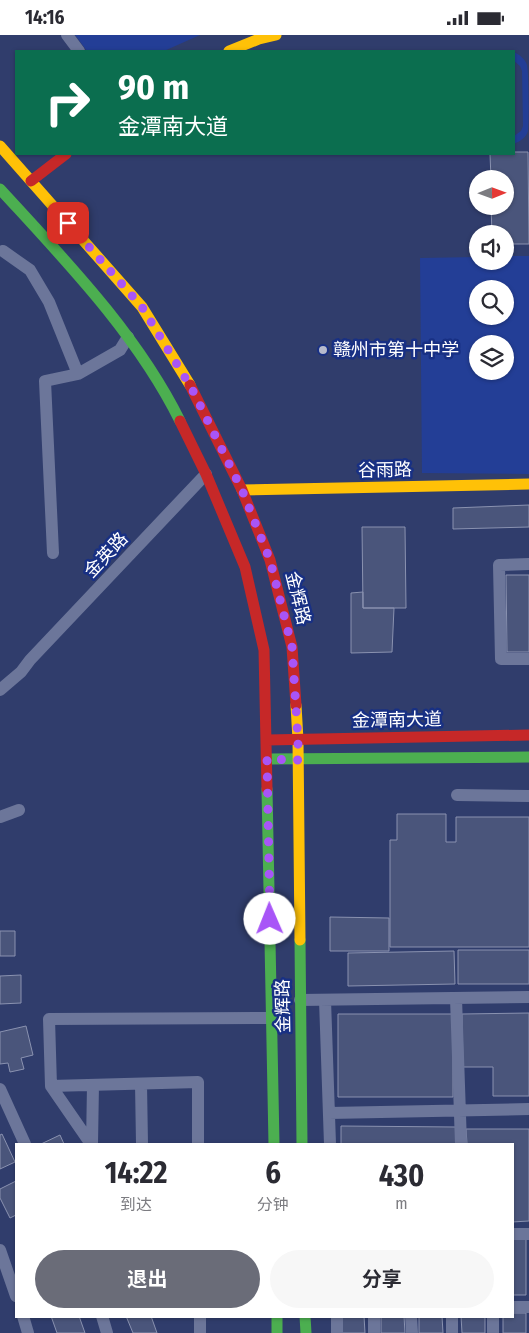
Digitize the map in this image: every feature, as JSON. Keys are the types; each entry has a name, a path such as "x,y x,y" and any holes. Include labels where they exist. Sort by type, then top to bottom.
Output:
{"main road":[{"path":"232,50 259,39 276,35"},
{"name":"金辉路","path":"0,146 142,307 192,389 242,490 270,560 292,647 298,740 302,1143"},
{"path":"31,181 65,155"},
{"name":"金辉路","path":"0,189 60,254 128,337 169,399 206,474 245,567 264,650 274,1143"},
{"name":"谷雨路","path":"242,490 529,484"},
{"name":"金潭南大道","path":"266,740 529,735"},
{"path":"267,759 529,757"},
{"path":"277,1318 277,1333"},
{"path":"305,1318 306,1333"}],"street":[{"path":"67,35 78,50"},
{"path":"3,251 30,270 50,302 78,374"},
{"path":"53,553 45,381 78,374 120,351 128,337"},
{"name":"金英路","path":"0,690 22,672 30,660 206,474"},
{"path":"529,564 499,565 501,659 529,659"},
{"path":"457,795 529,796"},
{"path":"0,817 19,810"},
{"path":"300,1000 529,997"},
{"path":"456,998 461,1143"},
{"path":"325,1000 330,1143"},
{"path":"91,1143 51,1086 49,1019 271,1019"},
{"path":"51,1086 198,1082 198,1143"},
{"path":"141,1084 142,1143"},
{"path":"92,1143 93,1085"},
{"path":"0,1089 25,1143"},
{"path":"328,1113 529,1109"},
{"path":"514,1234 529,1234"},
{"path":"0,1250 15,1293"},
{"path":"514,1307 529,1307"},
{"path":"24,1318 28,1333"},
{"path":"103,1318 107,1333"},
{"path":"200,1318 200,1333"},
{"path":"337,1318 337,1333"},
{"path":"374,1318 374,1333"},
{"path":"411,1318 412,1333"},
{"path":"452,1318 452,1333"},
{"path":"493,1318 493,1333"}],"shaded area":[{"path":"75,35 200,35 166,50 86,50"},
{"path":"515,53 522,57 527,65 529,109 528,131 522,139 515,143 515,135 521,131 523,126 522,71 515,62"},
{"path":"514,256 529,256 529,474 422,473 420,258 469,257 469,270 514,270"}],"building":[{"path":"515,152 528,152 529,244 514,244 514,225 492,225 491,215 514,215 514,170 491,170 490,155 515,155"},
{"path":"529,505 529,527 453,529 453,508"},
{"path":"362,527 405,527 406,608 363,608"},
{"path":"506,575 529,575 529,652 507,652"},
{"path":"363,592 363,608 394,608 392,652 351,653 351,593"},
{"path":"397,814 446,814 446,842 456,842 456,817 529,817 529,947 390,947 390,840 397,840"},
{"path":"330,917 389,918 389,951 330,951"},
{"path":"0,931 15,931 15,956 0,956"},
{"path":"458,950 529,950 529,984 458,984"},
{"path":"454,951 455,984 348,986 348,953"},
{"path":"21,975 21,1003 0,1004 0,976"},
{"path":"529,1013 529,1096 493,1096 493,1067 463,1067 462,1014"},
{"path":"338,1014 453,1014 453,1097 338,1097"},
{"path":"26,1026 33,1055 21,1058 24,1069 10,1072 8,1063 0,1064 0,1032"},
{"path":"341,1126 456,1127 456,1143 341,1143"},
{"path":"466,1129 529,1129 529,1221 514,1222 514,1143 467,1143"},
{"path":"2,1134 15,1162 0,1169 0,1135"},
{"path":"60,1135 64,1143 43,1143"},
{"path":"15,1182 15,1216 10,1218 0,1198 0,1189"},
{"path":"514,1239 526,1239 526,1295 514,1295"},
{"path":"514,1313 526,1313 526,1333 503,1333 503,1318 514,1318"},
{"path":"52,1318 80,1318 85,1333 57,1333"},
{"path":"127,1318 152,1318 157,1333 133,1333"},
{"path":"341,1318 364,1318 365,1333 341,1333"},
{"path":"381,1318 404,1318 405,1333 381,1333"},
{"path":"419,1318 442,1318 443,1333 419,1333"},
{"path":"461,1318 485,1318 485,1333 462,1333"}],"traffic: fast":[{"path":"0,189 74,271 121,328 163,389 180,421"},
{"path":"267,759 529,757"},
{"path":"267,789 274,1143"},
{"path":"300,940 302,1143"},
{"path":"277,1318 277,1333"},
{"path":"305,1318 306,1333"}],"traffic: slow":[{"path":"232,50 259,39 276,35"},
{"path":"0,146 142,307 190,385"},
{"path":"242,490 529,484"},
{"path":"296,705 300,940"}],"traffic: jam":[{"path":"31,181 65,155"},
{"path":"190,385 242,490 270,560 292,647 296,705"},
{"path":"180,421 206,474 245,567 264,650 267,789"},
{"path":"267,740 529,735"}],"place":[{"name":"赣州市第十中学","path":"323,350"}],"route":[{"path":"68,223 142,307 192,389 242,490 270,560 292,647 298,760 267,759 270,919"}]}
